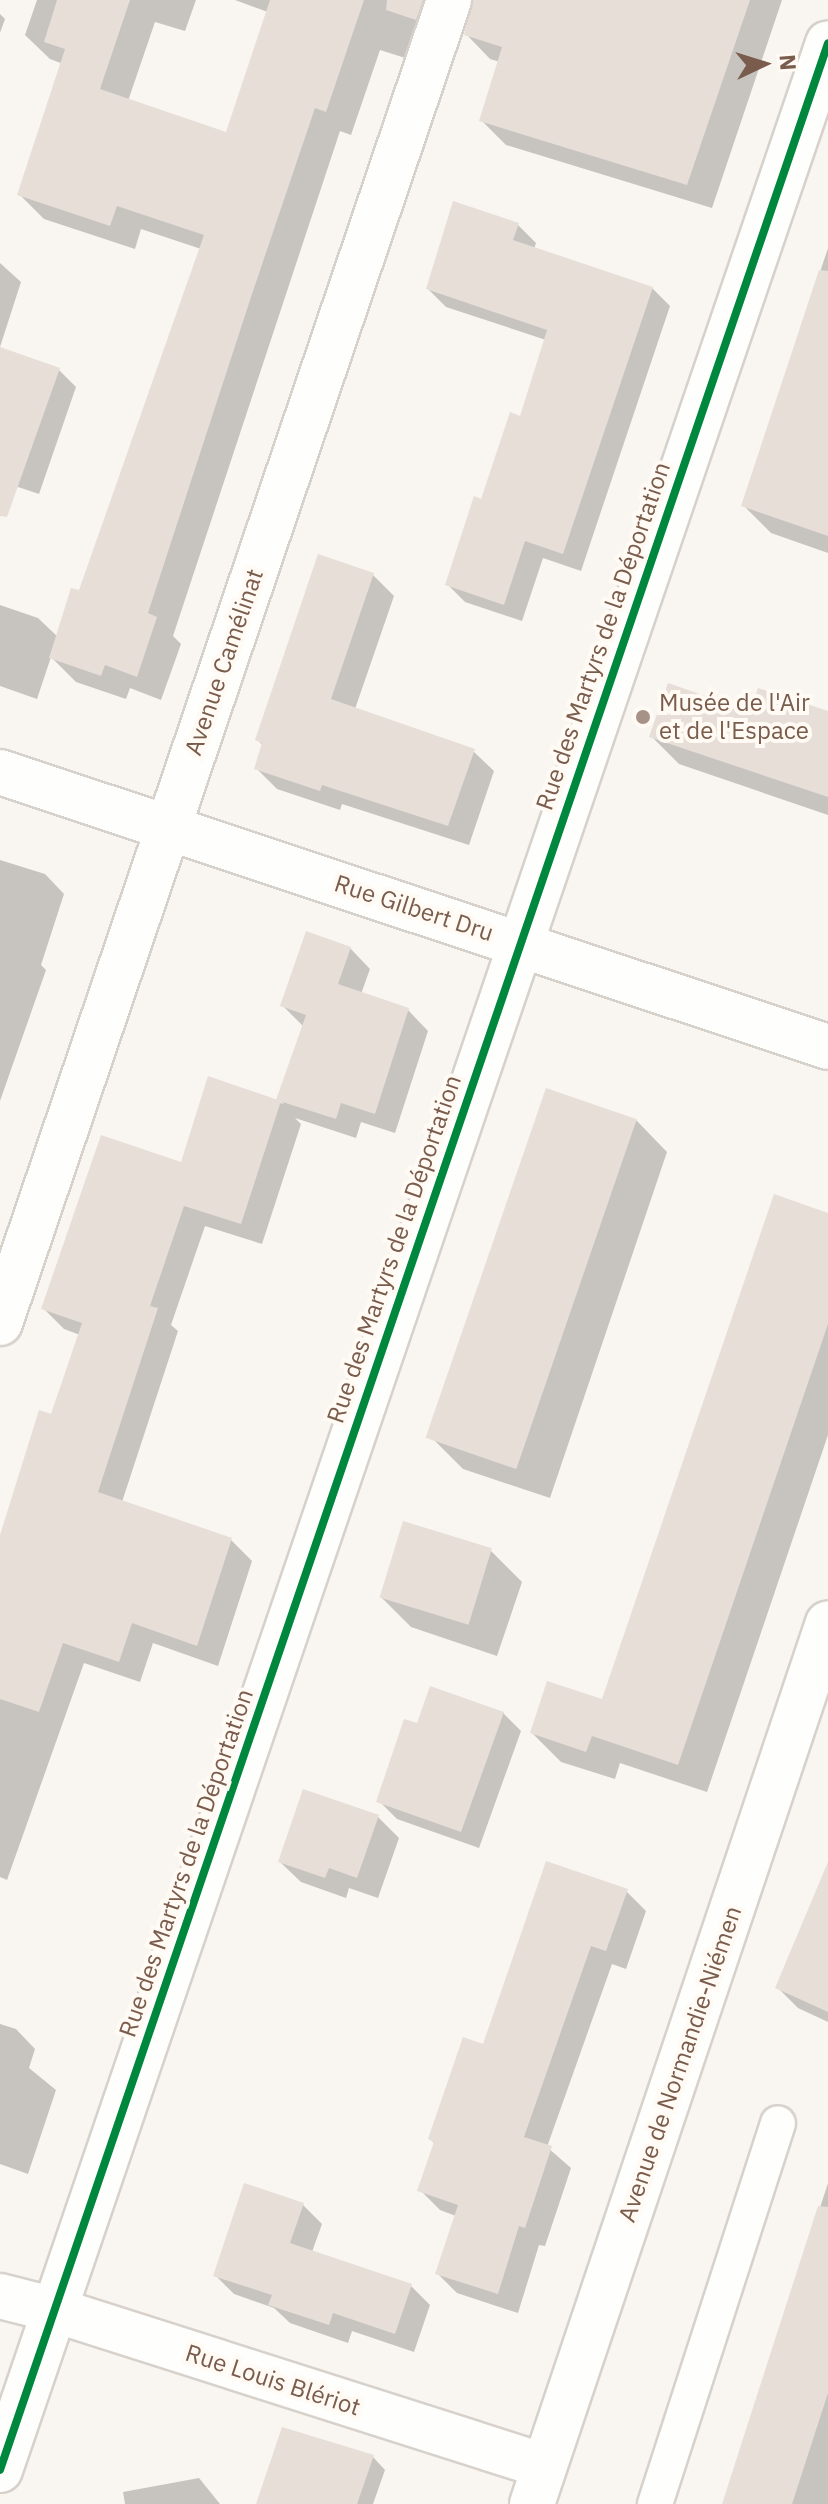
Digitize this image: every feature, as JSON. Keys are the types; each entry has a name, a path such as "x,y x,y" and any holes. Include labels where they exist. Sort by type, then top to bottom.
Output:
{"street":[{"name":"Avenue Camélinat","path":"0,1323 449,0"},
{"name":"Rue des Martyrs de la Déportation","path":"0,2470 828,43"},
{"name":"Rue Gilbert Dru","path":"0,772 828,1047"},
{"name":"Avenue de Normandie-Niémen","path":"538,2485 815,1710 828,1623"},
{"name":"Rue Louis Blériot","path":"0,2296 55,2310 538,2485"}],"lane":[{"path":"655,2504 778,2123"}],"building":[{"path":"57,0 130,0 100,89 226,132 270,0 364,0 326,112 315,108 251,297 148,613 157,617 137,677 105,665 101,676 49,658 71,588 79,590 204,235 117,206 110,226 17,195 65,49 44,42"},
{"path":"387,0 423,0 416,20 386,10"},
{"path":"473,0 750,0 687,185 479,121 502,47 464,35"},
{"path":"453,201 519,223 513,240 653,287 563,554 525,541 504,605 445,585 474,496 481,499 510,412 520,416 547,330 426,289"},
{"path":"819,270 828,271 828,536 741,506"},
{"path":"0,347 60,368 7,517 0,516"},
{"path":"318,554 374,573 331,699 475,749 448,826 322,785 320,791 254,769 262,743 255,740"},
{"path":"668,683 751,712 758,688 828,711 828,797 649,737"},
{"path":"306,931 351,947 338,984 409,1008 375,1114 341,1103 336,1119 276,1100 306,1015 280,1006"},
{"path":"208,1076 281,1101 241,1224 184,1206 150,1306 158,1308 98,1492 232,1538 197,1646 132,1623 119,1662 63,1643 39,1712 0,1699 0,1535 39,1410 51,1414 82,1323 41,1309 101,1135 181,1162"},
{"path":"546,1088 637,1119 516,1469 426,1438"},
{"path":"774,1194 828,1213 828,1324 678,1765 592,1736 586,1752 530,1733 547,1681 602,1699"},
{"path":"403,1521 492,1548 469,1625 380,1598"},
{"path":"430,1686 504,1712 461,1832 376,1802 404,1719 417,1723"},
{"path":"303,1789 379,1815 357,1878 329,1868 325,1878 278,1862"},
{"path":"546,1861 628,1889 606,1951 591,1946 524,2137 552,2146 525,2228 519,2226 498,2294 435,2274 458,2205 417,2191 434,2142 428,2139 463,2037 483,2044"},
{"path":"828,1862 828,2012 775,1988"},
{"path":"244,2183 304,2203 290,2243 412,2284 395,2334 333,2313 329,2325 268,2305 272,2295 213,2276"},
{"path":"818,2206 828,2207 828,2393 792,2504 722,2504"},
{"path":"282,2427 374,2455 357,2504 256,2504"}],"cycle path":[{"path":"0,2470 828,43"}],"place":[{"name":"Musée de l'Air et de l'Espace","path":"643,717"}]}
